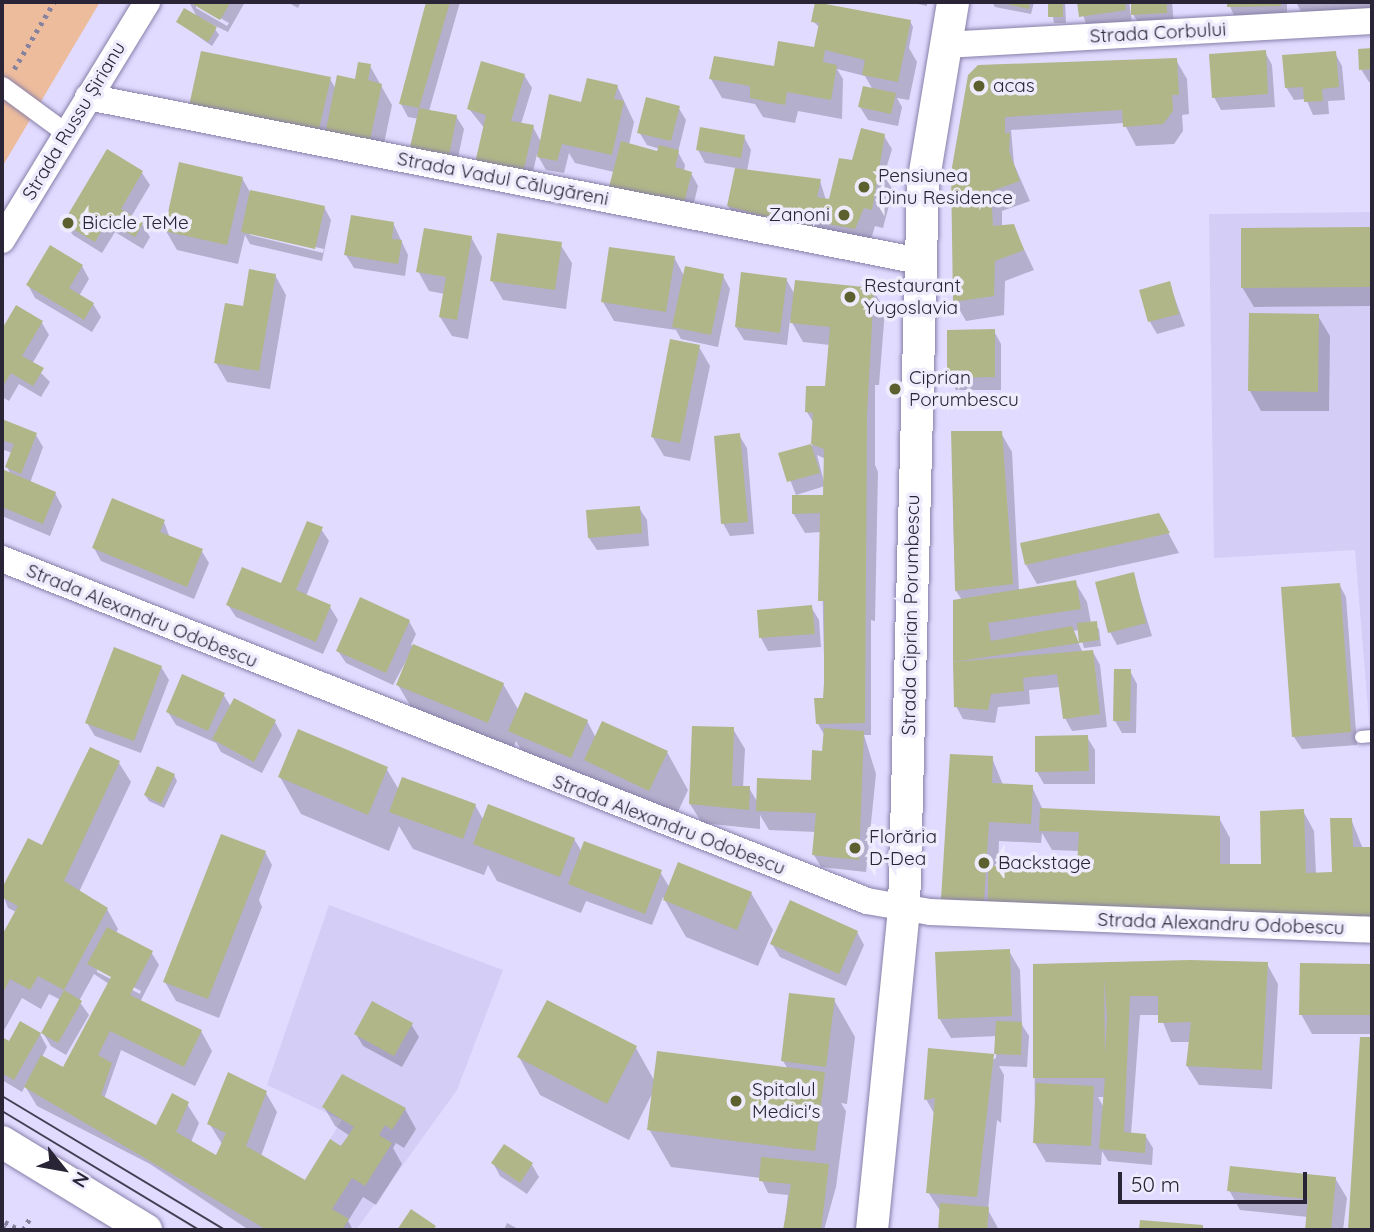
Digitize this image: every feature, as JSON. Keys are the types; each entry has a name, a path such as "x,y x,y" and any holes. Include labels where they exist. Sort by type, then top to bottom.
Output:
{"street":[{"name":"Strada Russu Șirianu","path":"2,240 147,2"},
{"name":"Strada Ciprian Porumbescu","path":"872,1230 904,909 923,184 953,2"},
{"name":"Strada Corbului","path":"944,45 1372,21"},
{"path":"5,81 66,133"},
{"name":"Strada Vadul Călugăreni","path":"88,97 919,261"},
{"name":"Strada Alexandru Odobescu","path":"2,559 587,794 867,901 904,909 1372,930"},
{"path":"2,1142 146,1230"}],"path":[{"path":"5,81 54,2"},
{"path":"2,1228 5,1222 21,1230 31,1216"}],"shaded area":[{"path":"2,2 100,2 2,167"},
{"path":"1372,212 1372,758 1355,550 1214,558 1209,214"},
{"path":"329,905 503,970 457,1090 356,1230 273,1230 342,1120 267,1085"}],"building":[{"path":"189,2 231,2 220,20"},
{"path":"426,2 450,2 419,108 399,104"},
{"path":"815,2 911,20 898,82 862,75 865,60 825,50 823,62 837,65 831,100 787,92 785,105 750,98 750,86 709,79 714,56 774,66 778,41 814,47 819,23 811,22"},
{"path":"997,2 1030,2 1029,9"},
{"path":"1048,2 1063,2 1063,17 1048,17"},
{"path":"1077,2 1125,2 1126,10 1079,17"},
{"path":"1131,2 1167,2 1167,13 1131,15"},
{"path":"1227,2 1281,2 1281,6 1227,7"},
{"path":"184,8 217,27 208,42 176,22"},
{"path":"1372,48 1372,69 1359,70 1358,49"},
{"path":"1266,50 1268,94 1212,98 1209,54"},
{"path":"201,51 331,77 319,129 189,106"},
{"path":"1336,51 1339,87 1322,89 1323,101 1304,102 1303,87 1285,88 1282,55"},
{"path":"1177,58 1179,95 1172,95 1173,111 1163,124 1123,127 1122,110 1005,117 1005,133 1010,133 1009,151 1020,181 991,191 993,226 1014,224 1024,250 995,261 994,296 953,302 951,173 968,75 978,65"},
{"path":"481,61 525,74 511,121 534,125 523,173 475,163 486,115 467,109"},
{"path":"358,62 371,64 368,80 382,84 369,144 325,135 337,75 355,79"},
{"path":"587,78 618,85 614,99 624,101 612,155 562,144 557,161 537,157 549,94 581,102"},
{"path":"863,86 896,93 891,114 858,107"},
{"path":"646,97 680,106 671,141 637,133"},
{"path":"419,108 457,115 449,155 410,147"},
{"path":"700,127 745,135 741,158 696,150"},
{"path":"861,128 885,134 872,210 864,208 855,229 812,221 810,229 727,206 735,168 821,179 817,197 829,199 839,158 852,160"},
{"path":"621,141 657,151 659,145 679,150 675,167 692,172 684,203 609,187"},
{"path":"107,149 143,171 121,209 143,223 135,237 107,221 95,242 63,223"},
{"path":"179,162 243,177 227,245 164,231"},
{"path":"250,190 325,206 315,249 241,232"},
{"path":"351,215 394,222 392,239 402,240 398,264 344,255"},
{"path":"1372,227 1372,287 1241,288 1241,228"},
{"path":"424,228 472,236 457,320 439,317 446,277 416,272"},
{"path":"497,233 562,242 555,290 490,281"},
{"path":"50,245 83,265 69,288 94,303 84,320 26,285"},
{"path":"609,247 675,256 666,312 601,302"},
{"path":"685,266 724,274 711,335 672,327"},
{"path":"249,269 276,274 259,371 214,363 225,303 243,306"},
{"path":"741,272 787,278 780,333 735,327"},
{"path":"795,280 874,288 867,414 865,723 816,724 814,698 823,698 824,683 824,601 818,601 820,513 792,514 792,495 823,495 824,449 811,444 813,413 805,412 806,386 825,386 830,327 790,323"},
{"path":"1170,281 1179,314 1148,322 1139,290"},
{"path":"16,305 43,321 22,356 44,368 33,386 11,373 2,388 2,329"},
{"path":"1249,313 1319,314 1318,392 1248,391"},
{"path":"995,329 995,377 947,378 947,330"},
{"path":"670,339 700,345 680,443 651,437"},
{"path":"2,419 37,433 21,474 5,467 14,444 2,440"},
{"path":"951,431 1002,431 1013,584 955,591"},
{"path":"740,433 748,522 721,524 714,436"},
{"path":"811,444 820,473 787,482 778,453"},
{"path":"2,469 56,492 43,524 2,507"},
{"path":"112,498 165,520 160,532 203,549 187,587 92,548"},
{"path":"640,506 642,533 588,538 586,510"},
{"path":"1159,513 1170,533 1025,565 1020,543"},
{"path":"307,521 323,527 296,590 331,605 316,642 226,605 242,567 281,583"},
{"path":"1134,572 1146,623 1108,633 1095,582"},
{"path":"1076,580 1081,609 988,623 991,641 1072,626 1079,643 1077,623 1097,621 1099,640 953,662 953,600"},
{"path":"1340,583 1351,732 1292,737 1281,587"},
{"path":"360,597 410,620 386,673 336,651"},
{"path":"812,605 815,634 759,638 757,610"},
{"path":"413,644 504,683 488,723 396,685"},
{"path":"114,647 162,666 134,741 85,723"},
{"path":"1093,650 1100,714 1063,719 1057,674 1023,678 1024,691 991,694 988,710 954,707 953,662"},
{"path":"1114,669 1131,669 1130,721 1113,721"},
{"path":"182,674 225,693 208,731 166,712"},
{"path":"525,692 588,720 571,758 508,731"},
{"path":"234,698 276,720 254,762 212,739"},
{"path":"602,721 668,751 649,791 584,760"},
{"path":"692,726 734,727 732,786 750,786 749,810 689,804"},
{"path":"824,728 864,731 859,860 812,855 816,813 756,811 757,778 811,780 812,750 822,751"},
{"path":"298,729 388,767 368,815 278,777"},
{"path":"1088,735 1089,771 1035,772 1035,736"},
{"path":"90,747 120,761 64,881 108,908 64,990 38,976 30,990 10,979 2,995 2,935 18,906 2,897 2,888 28,838 42,845"},
{"path":"950,754 993,756 992,783 1033,785 1031,824 989,822 984,901 941,899"},
{"path":"157,766 175,774 161,804 144,795"},
{"path":"402,777 476,804 463,839 389,812"},
{"path":"488,804 575,838 560,877 473,844"},
{"path":"1040,808 1220,816 1220,864 1261,864 1260,811 1304,809 1306,873 1332,872 1330,818 1352,818 1353,847 1372,847 1372,917 988,907 988,866 1077,865 1079,832 1039,831"},
{"path":"221,834 266,851 208,999 163,982"},
{"path":"584,841 662,870 645,914 568,884"},
{"path":"678,862 752,892 737,930 663,900"},
{"path":"790,900 858,931 839,974 770,944"},
{"path":"107,927 153,951 130,995 202,1030 184,1067 110,1031 98,1055 112,1063 101,1095 156,1125 172,1093 189,1102 176,1132 216,1155 226,1133 207,1124 228,1072 267,1091 246,1146 305,1180 330,1139 341,1146 354,1127 322,1107 342,1074 406,1108 392,1130 385,1125 379,1135 392,1143 365,1186 352,1178 332,1209 349,1219 342,1230 267,1230 24,1087 41,1055 63,1067 111,977 87,964"},
{"path":"1010,949 1012,1016 938,1019 935,952"},
{"path":"1190,960 1268,962 1262,1070 1186,1066 1191,1022 1158,1023 1158,996 1130,996 1124,1132 1146,1134 1145,1153 1099,1149 1105,1078 1033,1078 1033,964","holes":["1104,977 1107,1018 1105,1055"]},
{"path":"1300,963 1372,964 1372,1015 1299,1015"},
{"path":"64,990 82,1001 58,1043 41,1033"},
{"path":"789,993 835,998 826,1067 781,1061"},
{"path":"547,1000 637,1046 607,1104 517,1057"},
{"path":"372,1001 413,1023 394,1056 354,1034"},
{"path":"20,1021 41,1033 14,1080 2,1073 2,1037 9,1041"},
{"path":"996,1021 1022,1022 1021,1055 994,1054"},
{"path":"1360,1037 1372,1037 1372,1230 1348,1230"},
{"path":"928,1048 994,1054 977,1197 926,1193 935,1098 924,1100"},
{"name":"Spitalul Medici's","path":"657,1051 825,1072 815,1151 647,1130"},
{"path":"1036,1083 1094,1086 1091,1146 1033,1143"},
{"path":"504,1144 533,1163 520,1183 491,1163"},
{"path":"761,1157 829,1164 821,1230 783,1230 791,1184 759,1181"},
{"path":"1230,1166 1336,1177 1331,1230 1305,1230 1308,1199 1227,1191"},
{"path":"940,1203 989,1207 987,1230 938,1230"},
{"path":"411,1209 436,1226 433,1230 397,1230"},
{"path":"1140,1220 1203,1225 1203,1230 1139,1230"}],"tram line":[{"path":"2,1096 225,1230"},
{"path":"2,1111 199,1230"}],"place":[{"name":"acas","path":"979,86"},
{"name":"Pensiunea Dinu Residence","path":"864,187"},
{"name":"Zanoni","path":"844,215"},
{"name":"Bicicle TeMe","path":"68,223"},
{"name":"Restaurant Yugoslavia","path":"850,297"},
{"name":"Ciprian Porumbescu","path":"895,389"},
{"name":"Florăria D-Dea","path":"855,848"},
{"name":"Backstage","path":"984,863"},
{"name":"Spitalul Medici's","path":"736,1101"}]}
